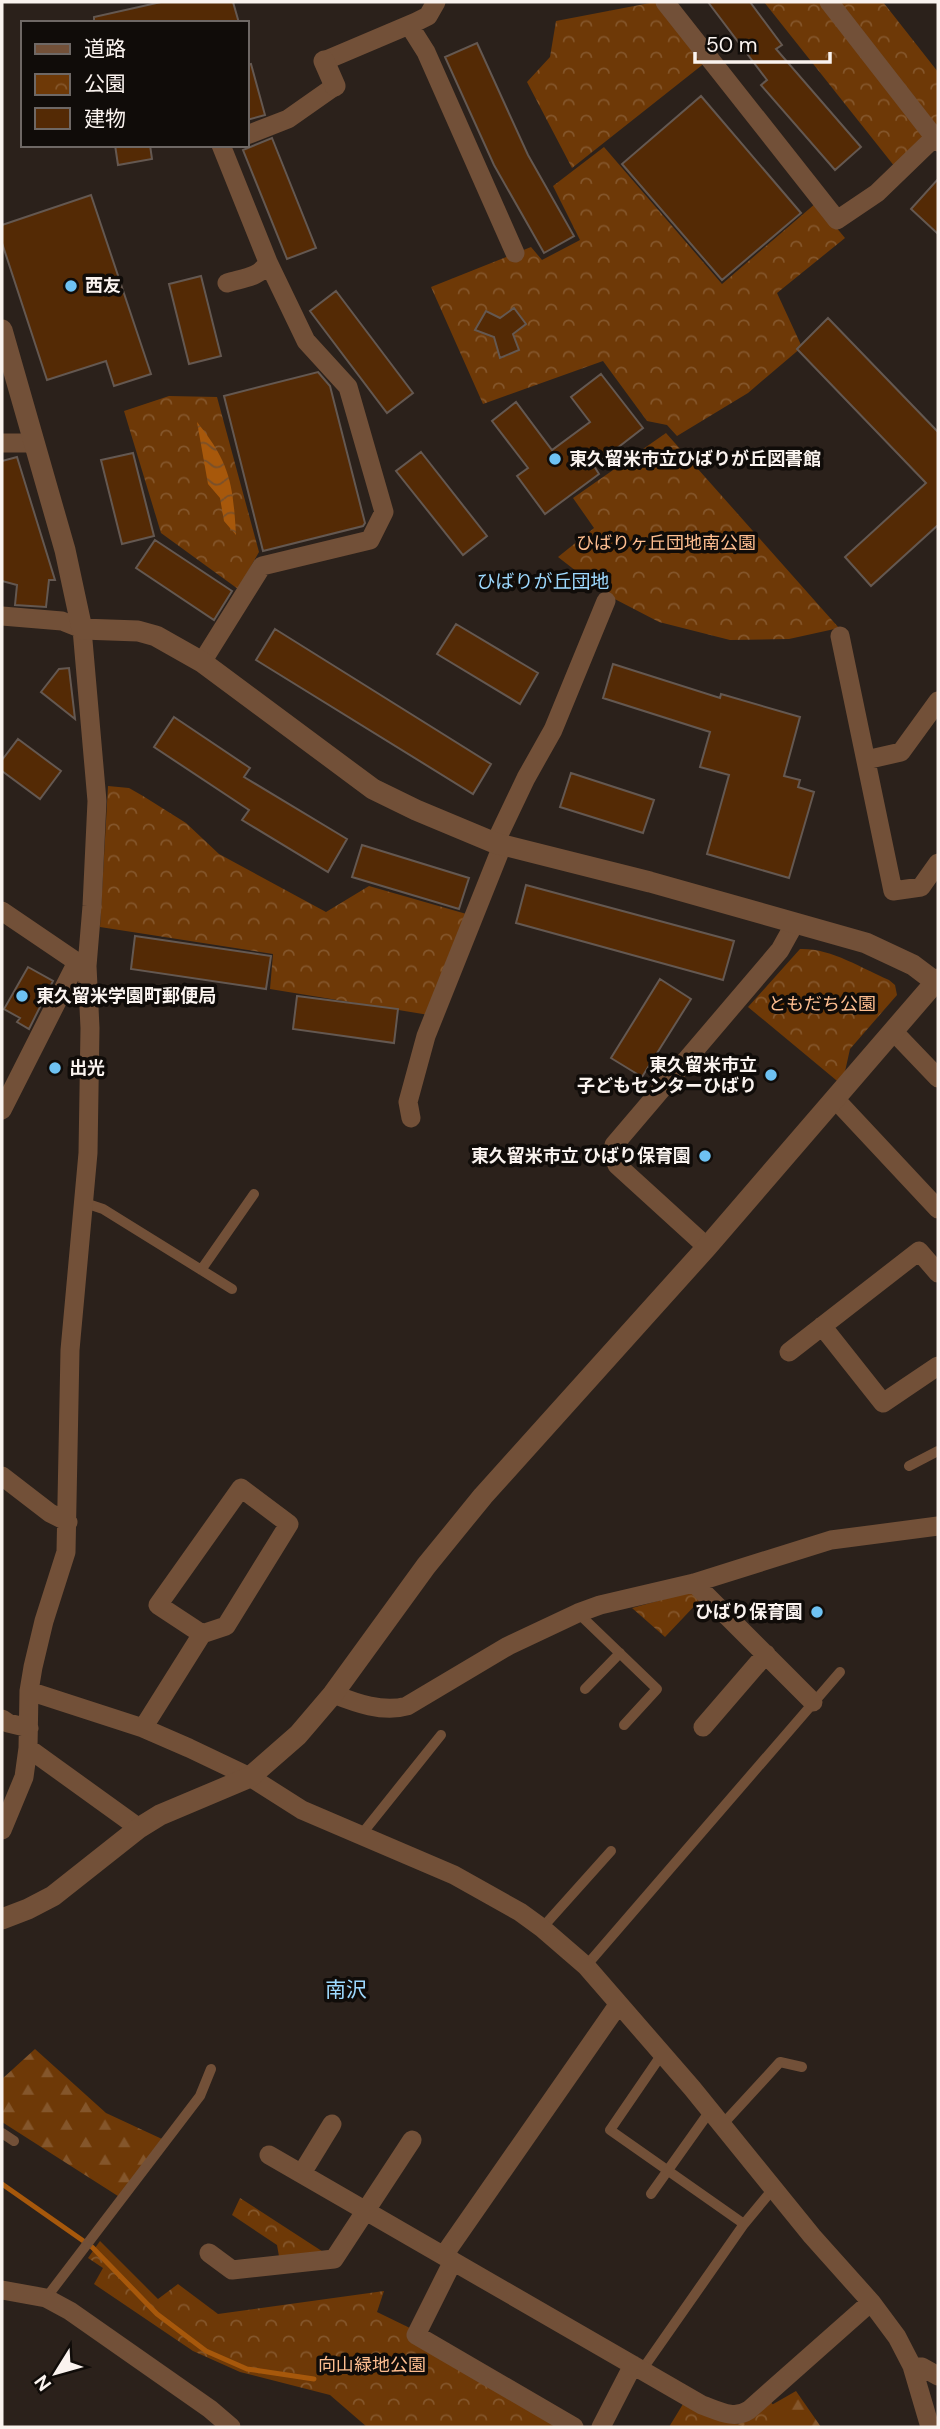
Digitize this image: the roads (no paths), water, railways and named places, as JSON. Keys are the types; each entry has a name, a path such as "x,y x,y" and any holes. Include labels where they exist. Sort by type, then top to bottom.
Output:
{"street":[{"path":"248,135 288,119 335,86 324,61 428,16 436,2"},
{"path":"665,2 837,220 877,193 937,138 828,2"},
{"path":"409,25 426,52 514,253"},
{"path":"202,662 262,566 370,540 384,512 348,387 306,341 268,262 222,147"},
{"path":"227,283 258,274 268,262"},
{"path":"2,330 71,573 82,629 97,802 92,906 82,964 90,1028 90,1089 85,1203 70,1350 66,1552 44,1621 29,1692 29,1738 24,1777 2,1830"},
{"path":"2,443 35,443"},
{"path":"411,1118 408,1102 426,1036 498,844 526,778 553,730 606,601"},
{"path":"2,617 62,621 82,629 138,631 156,636 202,662 373,789 416,810 498,844 650,882 882,950 913,965 938,982 457,1527 333,1694 298,1735 250,1777 160,1815 139,1828 53,1896 2,1919"},
{"path":"840,636 893,891 921,887 938,863"},
{"path":"866,760 901,752 938,701"},
{"path":"2,911 82,964"},
{"path":"706,1247 617,1165 612,1152 614,1145 773,959 788,938 794,923"},
{"path":"2,1110 82,964"},
{"path":"894,1032 938,1078"},
{"path":"836,1100 938,1209"},
{"path":"789,1352 919,1251 938,1273"},
{"path":"822,1326 883,1403 938,1366"},
{"path":"2,1476 50,1513 68,1522"},
{"path":"143,1728 202,1634 226,1626 289,1524 241,1489 158,1605 202,1634"},
{"path":"333,1694 392,1710 407,1706 508,1646 578,1613 619,1600 694,1583 831,1540 938,1527"},
{"path":"694,1583 813,1702"},
{"path":"703,1727 766,1654"},
{"path":"29,1692 143,1728 190,1748 250,1777 302,1810 454,1875 520,1912 542,1928 586,1966 871,2302 897,2337 912,2366 930,2427"},
{"path":"2,1719 139,1828"},
{"path":"574,2427 416,2335 448,2258 618,2006"},
{"path":"302,2174 332,2124"},
{"path":"209,2253 232,2270 334,2259 412,2140"},
{"path":"270,2154 702,2405 726,2414 740,2416 763,2399 871,2302"},
{"path":"2,2290 46,2298 81,2319 210,2409 231,2427"},
{"path":"912,2366 922,2367 938,2376"},
{"path":"601,2427 637,2367"}],"lane":[{"path":"201,1270 254,1194"},
{"path":"85,1203 103,1209 232,1289"},
{"path":"909,1466 938,1451"},
{"path":"578,1613 657,1689 624,1725"},
{"path":"585,1689 620,1653"},
{"path":"586,1966 841,1672"},
{"path":"361,1835 441,1735"},
{"path":"542,1928 611,1851"},
{"path":"662,2054 610,2130 744,2224"},
{"path":"651,2194 667,2170 715,2118 780,2062 802,2067"},
{"path":"46,2298 200,2096 211,2069"},
{"path":"2,2133 14,2141"},
{"path":"637,2367 773,2189"}],"water":[{"path":"197,422 217,450 228,474 236,535 224,521 220,498 208,484"}],"waterway":[{"path":"2,2184 92,2247 157,2314 206,2351 247,2369 314,2379"}],"place":[{"name":"西友","path":"71,286"},
{"name":"東久留米市立ひばりが丘図書館","path":"555,459"},
{"name":"東久留米学園町郵便局","path":"22,996"},
{"name":"出光","path":"55,1068"},
{"name":"東久留米市立 子どもセンターひばり","path":"771,1075"},
{"name":"東久留米市立 ひばり保育園","path":"705,1156"},
{"name":"ひばり保育園","path":"817,1612"}],"district":[{"name":"ひばりが丘団地","path":"543,581"},
{"name":"南沢","path":"346,1990"}],"park label":[{"name":"ひばりヶ丘団地南公園","path":"666,543"},
{"name":"ともだち公園","path":"822,1004"},
{"name":"向山緑地公園","path":"372,2365"}]}
